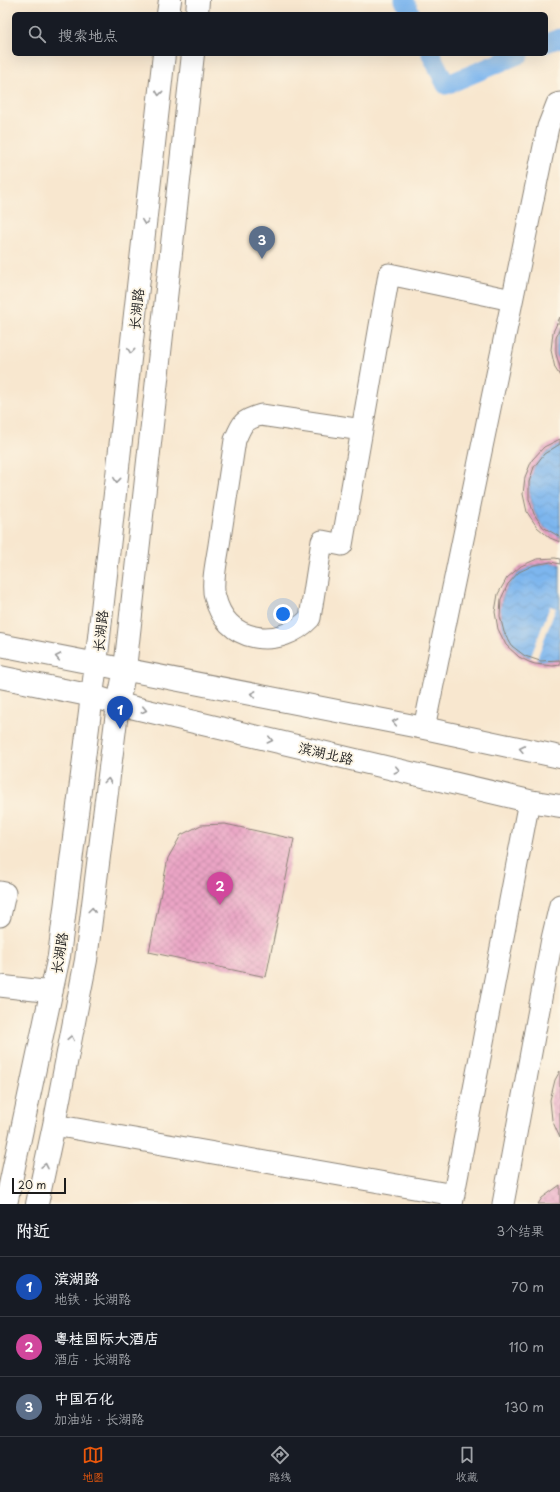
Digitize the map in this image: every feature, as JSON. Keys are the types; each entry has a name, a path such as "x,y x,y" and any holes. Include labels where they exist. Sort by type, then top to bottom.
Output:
{"main road":[{"path":"168,12 170,0"},
{"path":"197,12 198,0"},
{"name":"长湖路","path":"6,1204 59,956 93,696 164,56"},
{"name":"长湖路","path":"37,1204 86,960 118,704 125,669 193,56"},
{"path":"0,645 424,728 560,757"},
{"name":"滨湖北路","path":"0,677 93,696 118,704 529,801 560,806"}],"street":[{"path":"424,728 548,127 557,104 560,103"},
{"path":"362,430 260,415 248,419 240,427 235,440 215,570 214,589 214,595 220,611 231,627 245,635 262,638 276,638 303,626 310,618 322,541 342,544 362,430 389,274 512,300"},
{"path":"54,1125 453,1200 529,801"},
{"path":"0,892 5,893 0,916"},
{"path":"503,1204 556,940 560,904"},
{"path":"0,986 52,992"}],"water":[{"path":"560,328 560,367 556,348"},
{"path":"560,444 560,537 544,527 540,522 531,504 529,484 535,466 541,458"},
{"path":"551,562 560,564 560,660 543,661 524,655 511,643 501,623 500,612 501,601 505,591 511,581 519,573 530,567"}],"pier":[{"path":"550,606 556,608 536,661 530,659"}],"building":[{"path":"560,317 560,328 556,338 556,354 560,367 560,376 555,368 551,350 553,332"},
{"path":"560,439 560,444 544,454 534,467 529,482 529,499 534,514 543,527 560,537 560,542 550,538 537,527 527,512 523,494 525,477 532,460 544,447"},
{"path":"537,559 560,559 560,564 551,562 534,565 519,572 508,584 501,599 500,616 504,632 512,646 525,656 540,661 560,660 560,665 553,666 529,662 519,657 506,645 498,629 495,612 498,594 507,578 521,566"},
{"path":"225,824 294,839 266,977 149,952 168,858 181,835 201,825"},
{"path":"560,1071 560,1138 552,1120 550,1100 555,1080"},
{"path":"560,1185 560,1204 538,1204 542,1198"}],"waterway":[{"path":"404,0 410,12"},
{"path":"548,42 560,38"},
{"path":"432,56 446,85 515,56"}],"place":[{"name":"中国石化","path":"262,259"},
{"name":"滨湖路","path":"120,729"},
{"name":"粤桂国际大酒店","path":"220,905"}]}
